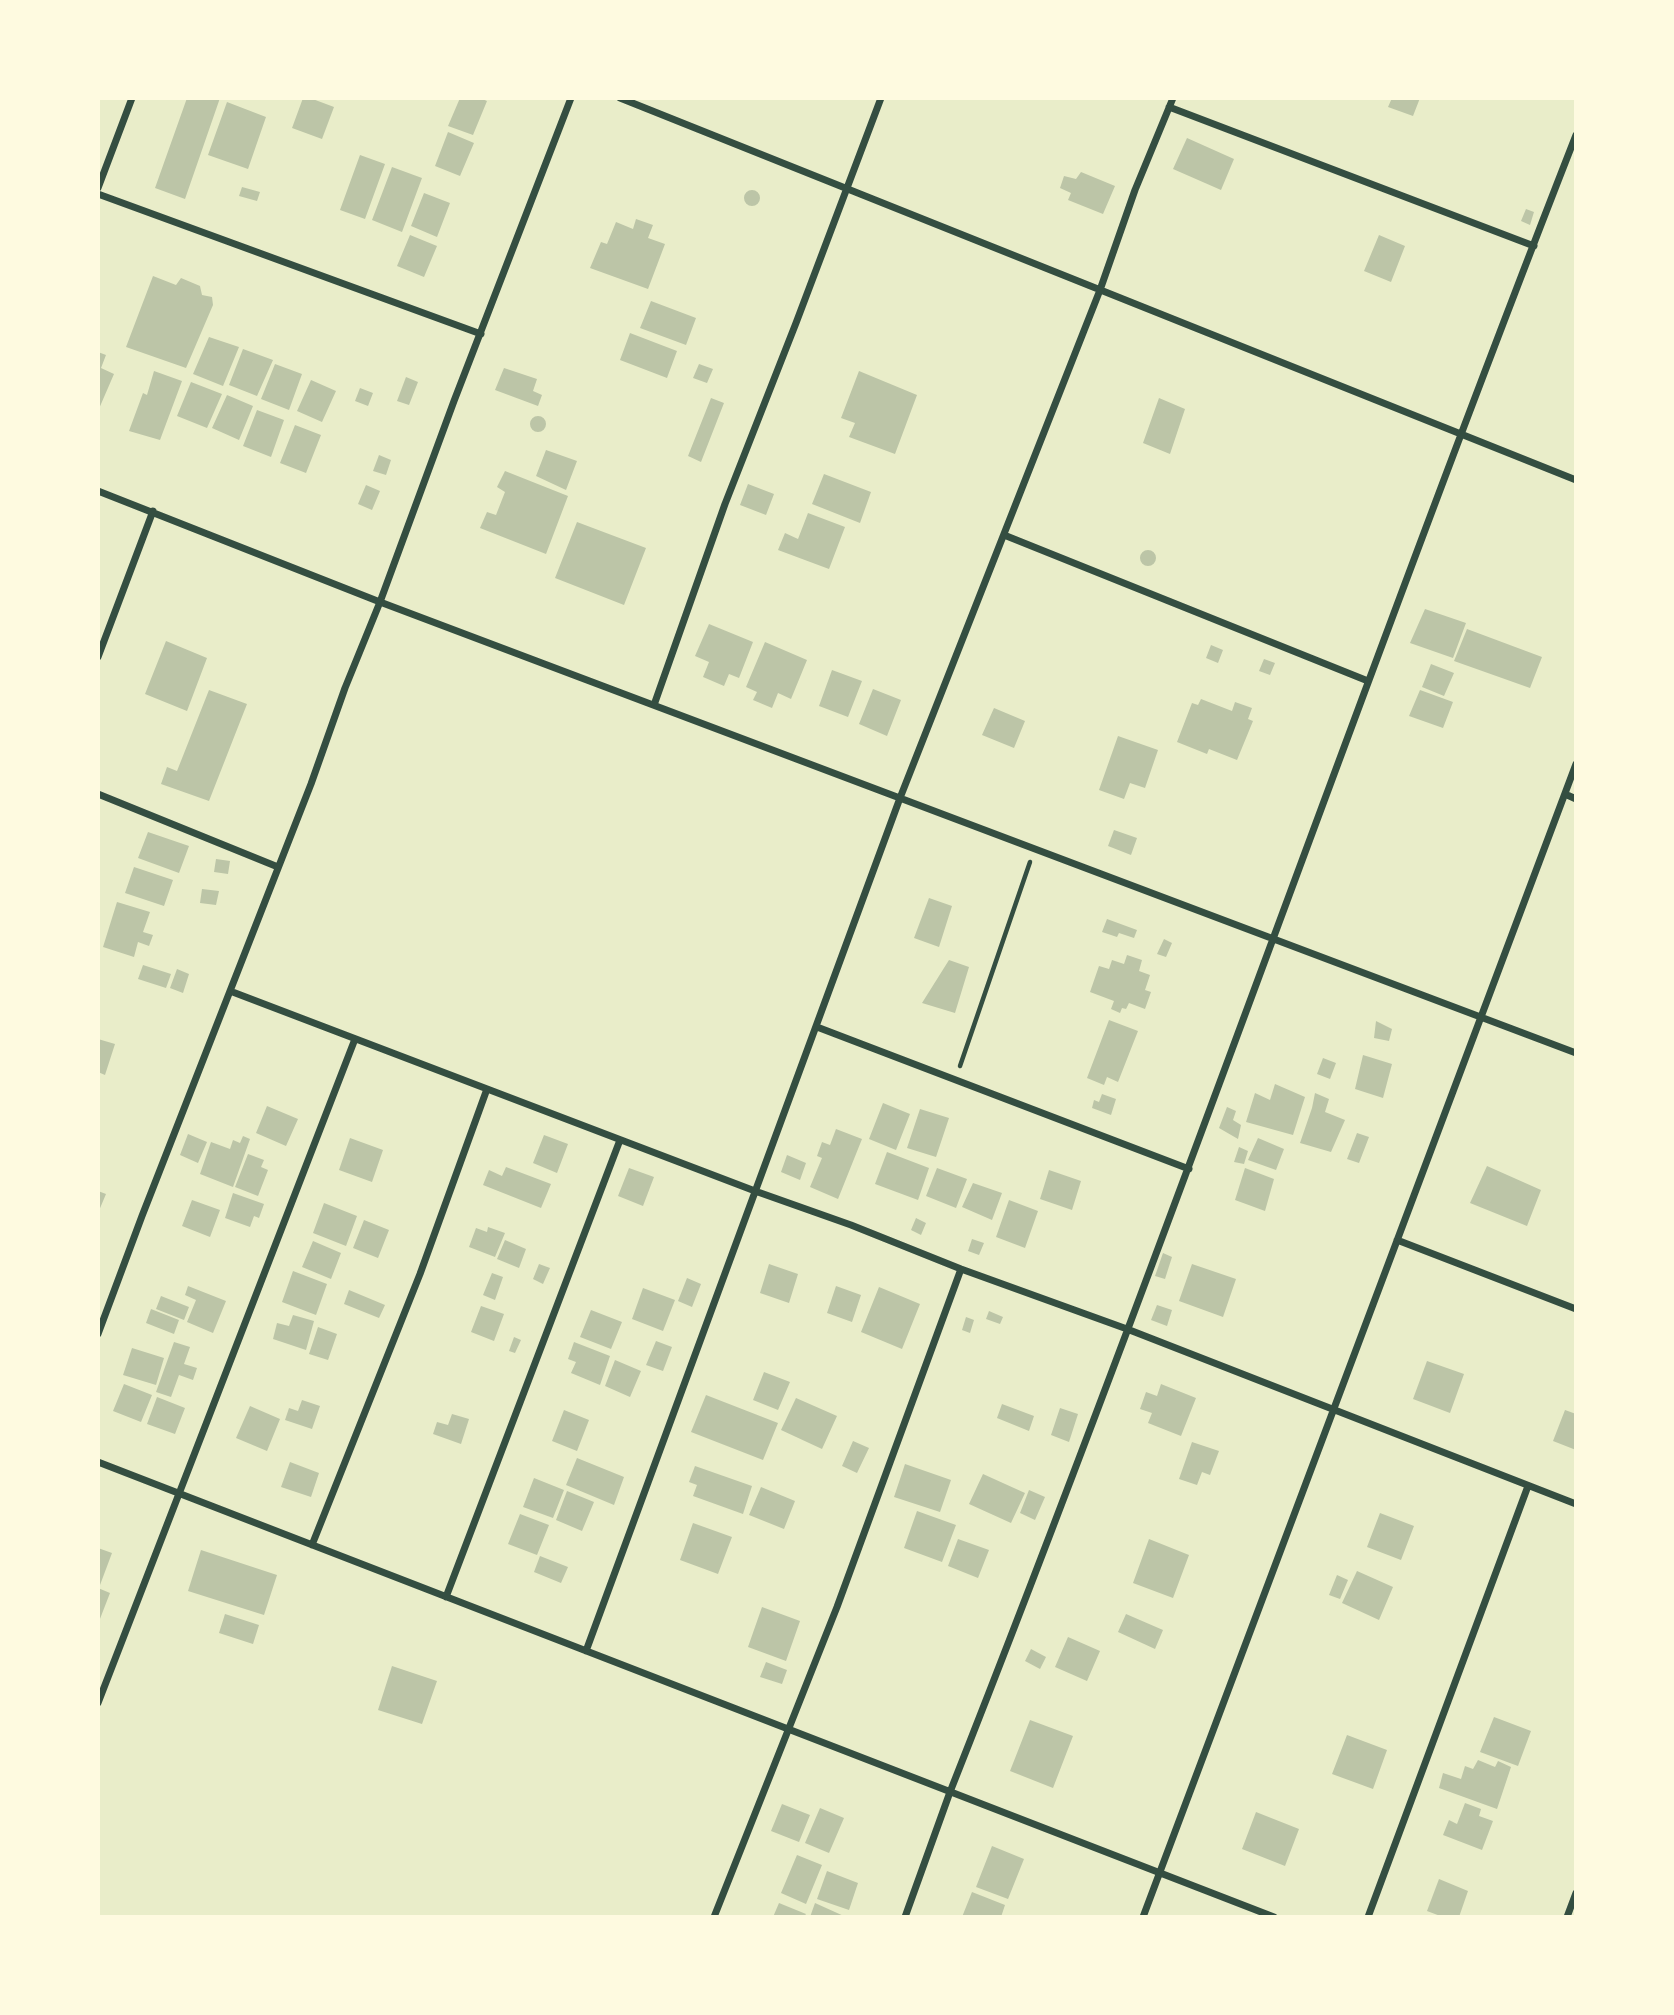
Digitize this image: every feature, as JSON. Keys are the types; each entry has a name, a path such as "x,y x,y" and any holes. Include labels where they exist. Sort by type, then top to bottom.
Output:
{"street":[{"path":"98,188 132,98"},
{"path":"98,1334 571,98"},
{"path":"620,98 1576,480"},
{"path":"654,705 725,504 880,98"},
{"path":"586,1651 900,798 1100,290 1135,190 1172,98"},
{"path":"1169,107 1534,246"},
{"path":"905,1917 950,1791 1188,1169 1460,434 1576,135"},
{"path":"98,194 481,334"},
{"path":"98,491 380,602 1576,1053"},
{"path":"98,657 153,511"},
{"path":"1004,535 1368,681"},
{"path":"1143,1917 1576,764"},
{"path":"98,794 278,867"},
{"path":"1565,794 1576,799"},
{"path":"230,991 961,1269 1127,1329 1576,1504"},
{"path":"817,1027 1188,1169"},
{"path":"98,1703 355,1039"},
{"path":"312,1545 420,1274 487,1089"},
{"path":"446,1597 620,1140"},
{"path":"1397,1240 1576,1309"},
{"path":"714,1917 837,1608 961,1269"},
{"path":"98,1462 1274,1917"},
{"path":"1368,1917 1528,1486"},
{"path":"1567,1917 1576,1893"}],"path":[{"path":"956,1080 1035,848"}],"building":[{"path":"187,98 220,98 185,199 155,188"},
{"path":"303,98 334,107 322,139 292,128"},
{"path":"460,98 480,98 487,101 473,135 448,126"},
{"path":"1392,98 1420,98 1413,116 1388,107"},
{"path":"227,102 266,117 248,169 208,155"},
{"path":"448,132 474,143 460,176 435,166"},
{"path":"1187,138 1234,159 1221,190 1173,169"},
{"path":"360,155 385,164 365,219 340,210"},
{"path":"392,167 422,178 402,232 372,220"},
{"path":"1081,172 1115,186 1103,214 1068,200 1071,193 1060,188 1064,176 1076,179"},
{"path":"242,187 260,192 257,201 239,196"},
{"path":"752,190 760,198 752,206 744,198"},
{"path":"424,193 450,203 437,237 411,226"},
{"path":"1526,209 1534,212 1530,225 1521,221"},
{"path":"636,219 653,225 648,238 665,244 648,289 590,268 601,242 607,244 616,222 633,229"},
{"path":"410,235 437,246 424,277 397,266"},
{"path":"1379,235 1405,246 1391,282 1364,271"},
{"path":"153,276 176,285 181,278 200,286 202,295 212,297 213,305 186,368 126,347"},
{"path":"651,301 696,318 686,345 640,328"},
{"path":"630,333 677,351 667,378 620,360"},
{"path":"209,337 239,347 223,386 193,374"},
{"path":"243,349 273,360 257,396 229,385"},
{"path":"98,352 106,355 101,368 114,374 98,411"},
{"path":"275,364 302,374 289,410 261,399"},
{"path":"699,364 713,369 707,383 693,378"},
{"path":"504,368 537,379 533,391 542,395 538,406 495,390"},
{"path":"154,371 182,381 160,440 129,431 143,393 147,395"},
{"path":"859,371 917,395 895,454 849,437 855,423 841,418"},
{"path":"406,377 418,382 409,405 397,401"},
{"path":"311,380 336,391 322,422 297,411"},
{"path":"191,382 222,394 207,428 177,416"},
{"path":"360,388 373,393 368,406 355,401"},
{"path":"227,395 253,406 239,440 212,428"},
{"path":"711,398 724,403 701,462 688,456"},
{"path":"1159,398 1185,409 1170,454 1143,443"},
{"path":"257,410 284,420 271,457 243,446"},
{"path":"538,416 546,424 538,432 530,424"},
{"path":"295,425 321,435 306,473 280,463"},
{"path":"546,450 577,461 566,490 536,476"},
{"path":"379,455 391,460 386,475 373,471"},
{"path":"505,471 568,496 546,554 480,528 487,512 496,515 505,492 497,487"},
{"path":"824,474 871,492 860,523 812,504"},
{"path":"748,484 774,494 766,515 740,505"},
{"path":"366,485 380,491 372,510 358,504"},
{"path":"808,513 845,527 829,569 778,550 785,533 798,539"},
{"path":"577,522 646,548 624,605 555,578"},
{"path":"1148,550 1156,558 1148,566 1140,558"},
{"path":"1425,609 1466,623 1453,658 1410,643"},
{"path":"709,624 753,642 739,678 729,674 724,686 703,677 709,662 695,656"},
{"path":"1467,629 1542,657 1530,688 1454,661"},
{"path":"166,641 207,658 187,711 145,694"},
{"path":"765,642 807,660 791,699 778,693 772,708 753,700 757,692 746,687"},
{"path":"1211,645 1223,650 1218,663 1206,658"},
{"path":"1264,659 1275,663 1270,675 1259,671"},
{"path":"1431,664 1454,673 1444,696 1422,687"},
{"path":"832,670 862,681 848,717 819,706"},
{"path":"873,689 901,700 887,736 859,724"},
{"path":"209,690 247,704 209,801 161,784 167,767 177,771"},
{"path":"1420,690 1453,702 1443,728 1409,716"},
{"path":"1201,699 1232,711 1235,702 1252,708 1248,719 1253,721 1237,760 1209,749 1207,754 1177,742 1192,703 1198,705"},
{"path":"994,708 1025,721 1014,748 982,735"},
{"path":"1118,736 1158,750 1145,788 1130,783 1124,799 1099,790"},
{"path":"1114,830 1137,838 1131,855 1108,846"},
{"path":"148,832 189,846 179,873 138,858"},
{"path":"216,859 230,861 228,874 214,872"},
{"path":"134,867 173,880 164,906 125,893"},
{"path":"202,889 219,891 216,905 200,903"},
{"path":"929,898 952,906 939,947 914,938"},
{"path":"117,902 150,912 143,932 153,935 149,946 138,942 134,957 103,947"},
{"path":"1107,919 1137,930 1134,938 1119,933 1117,937 1102,932"},
{"path":"1164,939 1172,943 1166,957 1157,954"},
{"path":"1127,955 1142,960 1139,971 1150,975 1145,990 1151,992 1145,1009 1129,1003 1120,1013 1111,1009 1114,1001 1090,992 1099,966 1109,969 1112,960 1124,964"},
{"path":"949,960 969,967 955,1013 922,1003"},
{"path":"143,965 171,974 166,988 138,979"},
{"path":"177,969 189,974 183,993 170,988"},
{"path":"1109,1020 1138,1031 1118,1082 1107,1077 1104,1085 1087,1078"},
{"path":"1376,1021 1392,1029 1389,1041 1374,1038"},
{"path":"98,1039 115,1044 105,1075 98,1072"},
{"path":"1363,1055 1392,1064 1383,1098 1355,1089"},
{"path":"1323,1058 1336,1063 1330,1079 1317,1074"},
{"path":"1275,1084 1305,1097 1293,1135 1246,1122 1255,1093 1270,1100"},
{"path":"1315,1093 1329,1099 1325,1112 1345,1120 1331,1152 1300,1143"},
{"path":"1102,1094 1116,1099 1111,1115 1092,1108 1094,1100 1099,1102"},
{"path":"883,1103 910,1114 896,1150 869,1139"},
{"path":"267,1106 298,1119 286,1146 256,1133"},
{"path":"1227,1107 1236,1111 1233,1120 1241,1125 1238,1139 1219,1128"},
{"path":"920,1109 949,1118 936,1157 907,1148"},
{"path":"836,1129 862,1139 838,1199 810,1187 822,1158 817,1156 822,1142 830,1145"},
{"path":"1357,1133 1369,1137 1359,1163 1347,1159"},
{"path":"188,1134 207,1142 198,1163 180,1155"},
{"path":"544,1135 568,1144 557,1173 533,1163"},
{"path":"243,1136 250,1139 233,1187 200,1174 211,1142 230,1149 233,1140 240,1143"},
{"path":"350,1138 383,1150 372,1182 339,1170"},
{"path":"1258,1138 1284,1149 1276,1170 1248,1160"},
{"path":"1239,1147 1248,1151 1244,1164 1234,1162"},
{"path":"887,1152 929,1168 918,1200 875,1184"},
{"path":"248,1154 264,1160 261,1167 268,1170 258,1196 235,1187"},
{"path":"787,1155 806,1163 800,1180 781,1172"},
{"path":"1487,1166 1541,1190 1527,1226 1470,1203"},
{"path":"506,1167 551,1184 541,1208 483,1185 489,1170 502,1176"},
{"path":"629,1168 654,1177 643,1206 618,1196"},
{"path":"937,1168 967,1179 956,1208 926,1196"},
{"path":"1245,1168 1274,1179 1265,1211 1235,1200"},
{"path":"1049,1170 1081,1181 1072,1210 1040,1199"},
{"path":"973,1183 1002,1193 992,1220 962,1207"},
{"path":"98,1191 106,1194 98,1213"},
{"path":"233,1193 264,1204 259,1218 254,1216 250,1227 225,1218"},
{"path":"192,1200 220,1210 210,1237 182,1226"},
{"path":"1009,1200 1038,1211 1025,1248 996,1237"},
{"path":"324,1203 357,1216 346,1246 313,1233"},
{"path":"916,1218 926,1223 921,1235 911,1230"},
{"path":"364,1220 389,1230 378,1258 353,1248"},
{"path":"488,1227 505,1233 495,1257 469,1247 476,1228 487,1232"},
{"path":"972,1239 984,1243 979,1255 968,1251"},
{"path":"505,1240 526,1249 519,1268 497,1259"},
{"path":"313,1241 341,1253 331,1279 302,1267"},
{"path":"1163,1253 1172,1257 1165,1279 1155,1276"},
{"path":"539,1264 550,1268 543,1284 533,1279"},
{"path":"769,1264 798,1274 789,1303 760,1293"},
{"path":"1192,1264 1236,1279 1223,1317 1179,1301"},
{"path":"293,1271 327,1284 316,1315 282,1302"},
{"path":"492,1273 503,1277 495,1300 483,1295"},
{"path":"687,1278 701,1284 692,1307 678,1301"},
{"path":"188,1286 226,1301 213,1333 187,1322 196,1300 185,1295"},
{"path":"836,1286 861,1295 852,1322 827,1313"},
{"path":"879,1287 920,1304 902,1349 861,1332"},
{"path":"643,1288 675,1300 663,1331 632,1319"},
{"path":"349,1290 385,1305 379,1318 344,1304"},
{"path":"161,1296 189,1307 184,1320 156,1309"},
{"path":"1157,1305 1172,1310 1167,1326 1151,1320"},
{"path":"481,1306 504,1314 494,1341 471,1332"},
{"path":"151,1309 179,1320 174,1334 146,1323"},
{"path":"591,1310 622,1322 611,1349 580,1337"},
{"path":"989,1311 1003,1317 1000,1324 986,1319"},
{"path":"293,1315 314,1321 306,1350 273,1339 277,1323 289,1326"},
{"path":"966,1317 974,1320 970,1333 962,1330"},
{"path":"318,1327 337,1334 328,1360 309,1354"},
{"path":"514,1337 521,1340 515,1353 509,1351"},
{"path":"656,1341 672,1347 663,1371 646,1365"},
{"path":"174,1342 190,1347 184,1364 197,1368 193,1380 179,1375 171,1397 156,1392"},
{"path":"574,1342 610,1356 600,1385 571,1373 576,1362 568,1359"},
{"path":"132,1348 164,1358 156,1385 123,1375"},
{"path":"615,1360 641,1371 630,1397 605,1386"},
{"path":"1427,1361 1464,1374 1450,1413 1413,1399"},
{"path":"764,1372 790,1382 778,1410 753,1400"},
{"path":"124,1384 152,1395 141,1422 113,1411"},
{"path":"1161,1384 1196,1398 1181,1436 1148,1423 1152,1413 1140,1409 1146,1392 1157,1396"},
{"path":"706,1395 778,1423 763,1460 691,1432"},
{"path":"157,1397 185,1408 175,1434 147,1424"},
{"path":"796,1398 837,1416 822,1449 781,1430"},
{"path":"302,1400 320,1406 312,1429 285,1420 289,1408 298,1411"},
{"path":"1002,1404 1034,1416 1029,1431 997,1418"},
{"path":"250,1406 280,1419 267,1451 236,1438"},
{"path":"1060,1408 1078,1414 1069,1442 1051,1435"},
{"path":"564,1410 589,1420 577,1451 552,1441"},
{"path":"1565,1410 1576,1414 1576,1450 1553,1441"},
{"path":"452,1414 469,1419 461,1444 433,1434 437,1422 448,1425"},
{"path":"853,1441 869,1448 857,1473 842,1466"},
{"path":"1192,1442 1219,1451 1210,1475 1202,1472 1197,1485 1179,1479"},
{"path":"577,1458 624,1477 614,1505 566,1485"},
{"path":"290,1462 319,1473 311,1497 281,1487"},
{"path":"905,1464 951,1480 940,1512 894,1497"},
{"path":"695,1466 752,1486 743,1514 693,1496 697,1485 689,1482"},
{"path":"983,1474 1025,1493 1011,1523 969,1504"},
{"path":"534,1478 564,1490 553,1518 523,1507"},
{"path":"761,1487 795,1501 784,1529 749,1515"},
{"path":"1029,1490 1045,1497 1035,1520 1020,1513"},
{"path":"567,1491 594,1502 582,1531 556,1520"},
{"path":"917,1511 956,1525 942,1562 904,1548"},
{"path":"1380,1513 1414,1526 1401,1560 1367,1547"},
{"path":"520,1514 549,1525 537,1555 508,1544"},
{"path":"693,1523 732,1537 718,1574 680,1560"},
{"path":"958,1539 989,1550 978,1578 948,1566"},
{"path":"1149,1539 1189,1555 1173,1598 1133,1583"},
{"path":"98,1548 112,1553 100,1585 98,1584"},
{"path":"201,1550 277,1575 264,1615 188,1591"},
{"path":"540,1556 568,1567 561,1583 534,1572"},
{"path":"1357,1571 1393,1587 1379,1620 1342,1603"},
{"path":"1337,1575 1348,1580 1340,1599 1329,1595"},
{"path":"98,1588 110,1593 98,1624"},
{"path":"762,1607 800,1621 786,1661 748,1647"},
{"path":"225,1614 259,1625 253,1644 219,1633"},
{"path":"1126,1614 1163,1630 1155,1649 1118,1632"},
{"path":"1068,1637 1100,1651 1087,1681 1055,1667"},
{"path":"1031,1649 1046,1657 1040,1669 1025,1661"},
{"path":"766,1662 787,1670 782,1684 760,1677"},
{"path":"392,1666 437,1681 422,1724 378,1710"},
{"path":"1494,1717 1531,1731 1518,1766 1480,1752"},
{"path":"1030,1720 1073,1736 1053,1788 1010,1771"},
{"path":"1347,1735 1387,1750 1373,1789 1332,1774"},
{"path":"1478,1760 1495,1767 1498,1761 1511,1767 1497,1809 1439,1788 1443,1773 1461,1779 1465,1766 1473,1769"},
{"path":"1465,1803 1481,1809 1479,1816 1493,1821 1482,1850 1443,1835 1449,1820 1457,1824"},
{"path":"782,1804 810,1815 799,1842 771,1831"},
{"path":"820,1808 844,1818 829,1853 805,1843"},
{"path":"1256,1812 1299,1829 1285,1866 1242,1849"},
{"path":"992,1846 1024,1859 1008,1899 976,1887"},
{"path":"797,1855 822,1865 806,1904 781,1893"},
{"path":"827,1871 858,1883 849,1910 817,1899"},
{"path":"1439,1879 1468,1891 1459,1917 1443,1917 1427,1911"},
{"path":"972,1892 1005,1905 1001,1917 962,1917"},
{"path":"779,1903 806,1914 804,1917 773,1917"},
{"path":"815,1903 846,1917 810,1917"}]}
